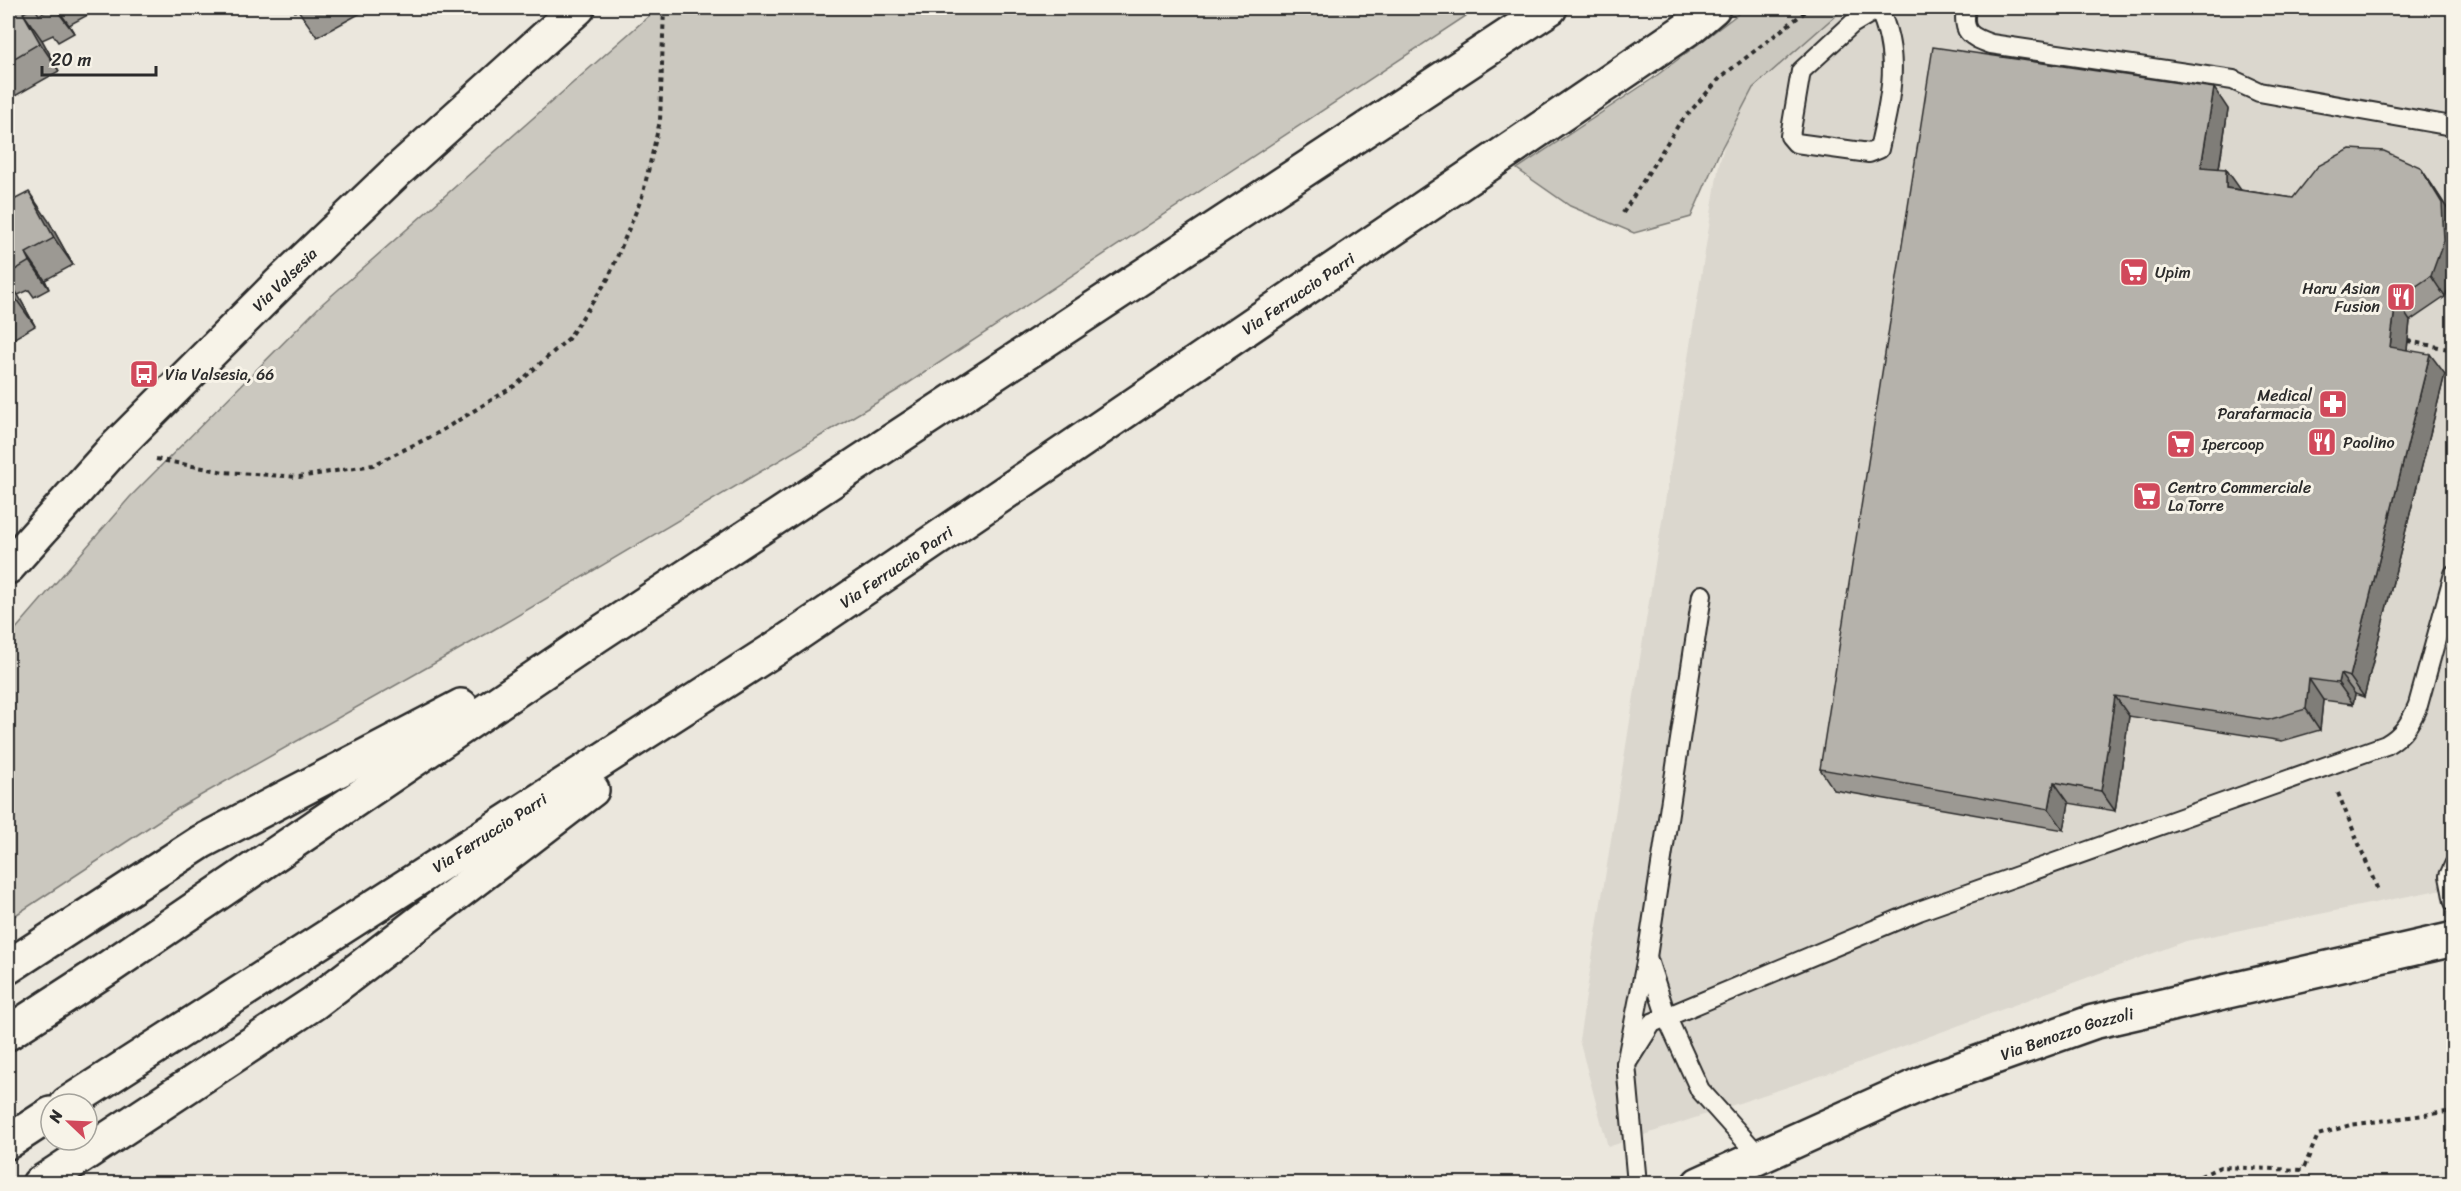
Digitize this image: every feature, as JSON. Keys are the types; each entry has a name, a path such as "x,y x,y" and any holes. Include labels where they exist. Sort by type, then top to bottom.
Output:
{"main road":[{"name":"Via Valsesia","path":"8,567 111,452 294,269 395,173 578,8"},
{"path":"8,1033 105,970 596,636 1550,8"},
{"name":"Via Ferruccio Parri","path":"86,1092 775,649 1693,26 1713,8"},
{"path":"8,967 201,842 596,636"},
{"path":"39,1184 314,1003 775,649"},
{"name":"Via Benozzo Gozzoli","path":"1699,1184 1930,1080 2093,1022 2454,939"},
{"path":"8,1142 39,1122"}],"lane":[{"path":"1878,8 1887,26 1894,61 1889,104 1879,149 1869,153 1797,143 1790,136 1801,71 1852,24 1878,8"},
{"path":"1966,8 1964,20 1966,30 1976,38 1991,44 2233,80 2259,92 2412,117 2451,128"},
{"path":"1626,1064 1652,1023 1919,911 2386,745 2399,738 2414,715 2454,574"},
{"path":"1637,1184 1626,1064 1647,957 1702,595"},
{"path":"2454,866 2449,876 2454,902"},
{"path":"1647,957 1667,1018 1700,1090 1759,1156"}],"path":[{"path":"152,459 224,472 299,477 373,465 436,434 516,386 568,339 608,279 642,197 660,121 664,8"},
{"path":"1623,213 1679,124 1721,77 1810,8"},
{"path":"2408,340 2454,350"},
{"path":"2334,784 2379,893"},
{"path":"2184,1184 2220,1167 2303,1170 2318,1135 2350,1125 2454,1111"}],"shaded area":[{"path":"658,8 1478,8 898,390 488,633 175,810 8,920 8,638 130,497 322,304"},
{"path":"1746,8 1844,8 1753,88 1719,153 1691,217 1634,233 1570,206 1517,169 1652,79"},
{"path":"1832,8 2453,8 2453,887 2186,941 1847,1067 1608,1147 1579,1040 1719,164 1741,88"}],"building":[{"path":"8,8 33,8 23,13 40,43 8,62"},
{"path":"35,8 52,8 39,15"},
{"name":"Centro Commerciale La Torre","path":"1933,47 2214,88 2201,167 2226,169 2226,188 2293,198 2318,166 2350,149 2384,151 2420,167 2442,203 2444,240 2431,276 2396,300 2390,347 2430,354 2350,677 2340,674 2338,683 2309,679 2306,709 2268,720 2115,696 2101,791 2054,782 2049,809 1820,769"},
{"path":"29,192 54,238 26,253 30,261 15,270 11,262 8,263 8,203"},
{"path":"8,283 16,299 8,304"}],"place":[{"name":"Upim","path":"2134,272"},
{"name":"Haru Asian Fusion","path":"2401,297"},
{"name":"Via Valsesia, 66","path":"144,374"},
{"name":"Medical Parafarmacia","path":"2333,404"},
{"name":"Paolino","path":"2322,442"},
{"name":"Ipercoop","path":"2181,444"},
{"name":"Centro Commerciale La Torre","path":"2147,496"}]}
